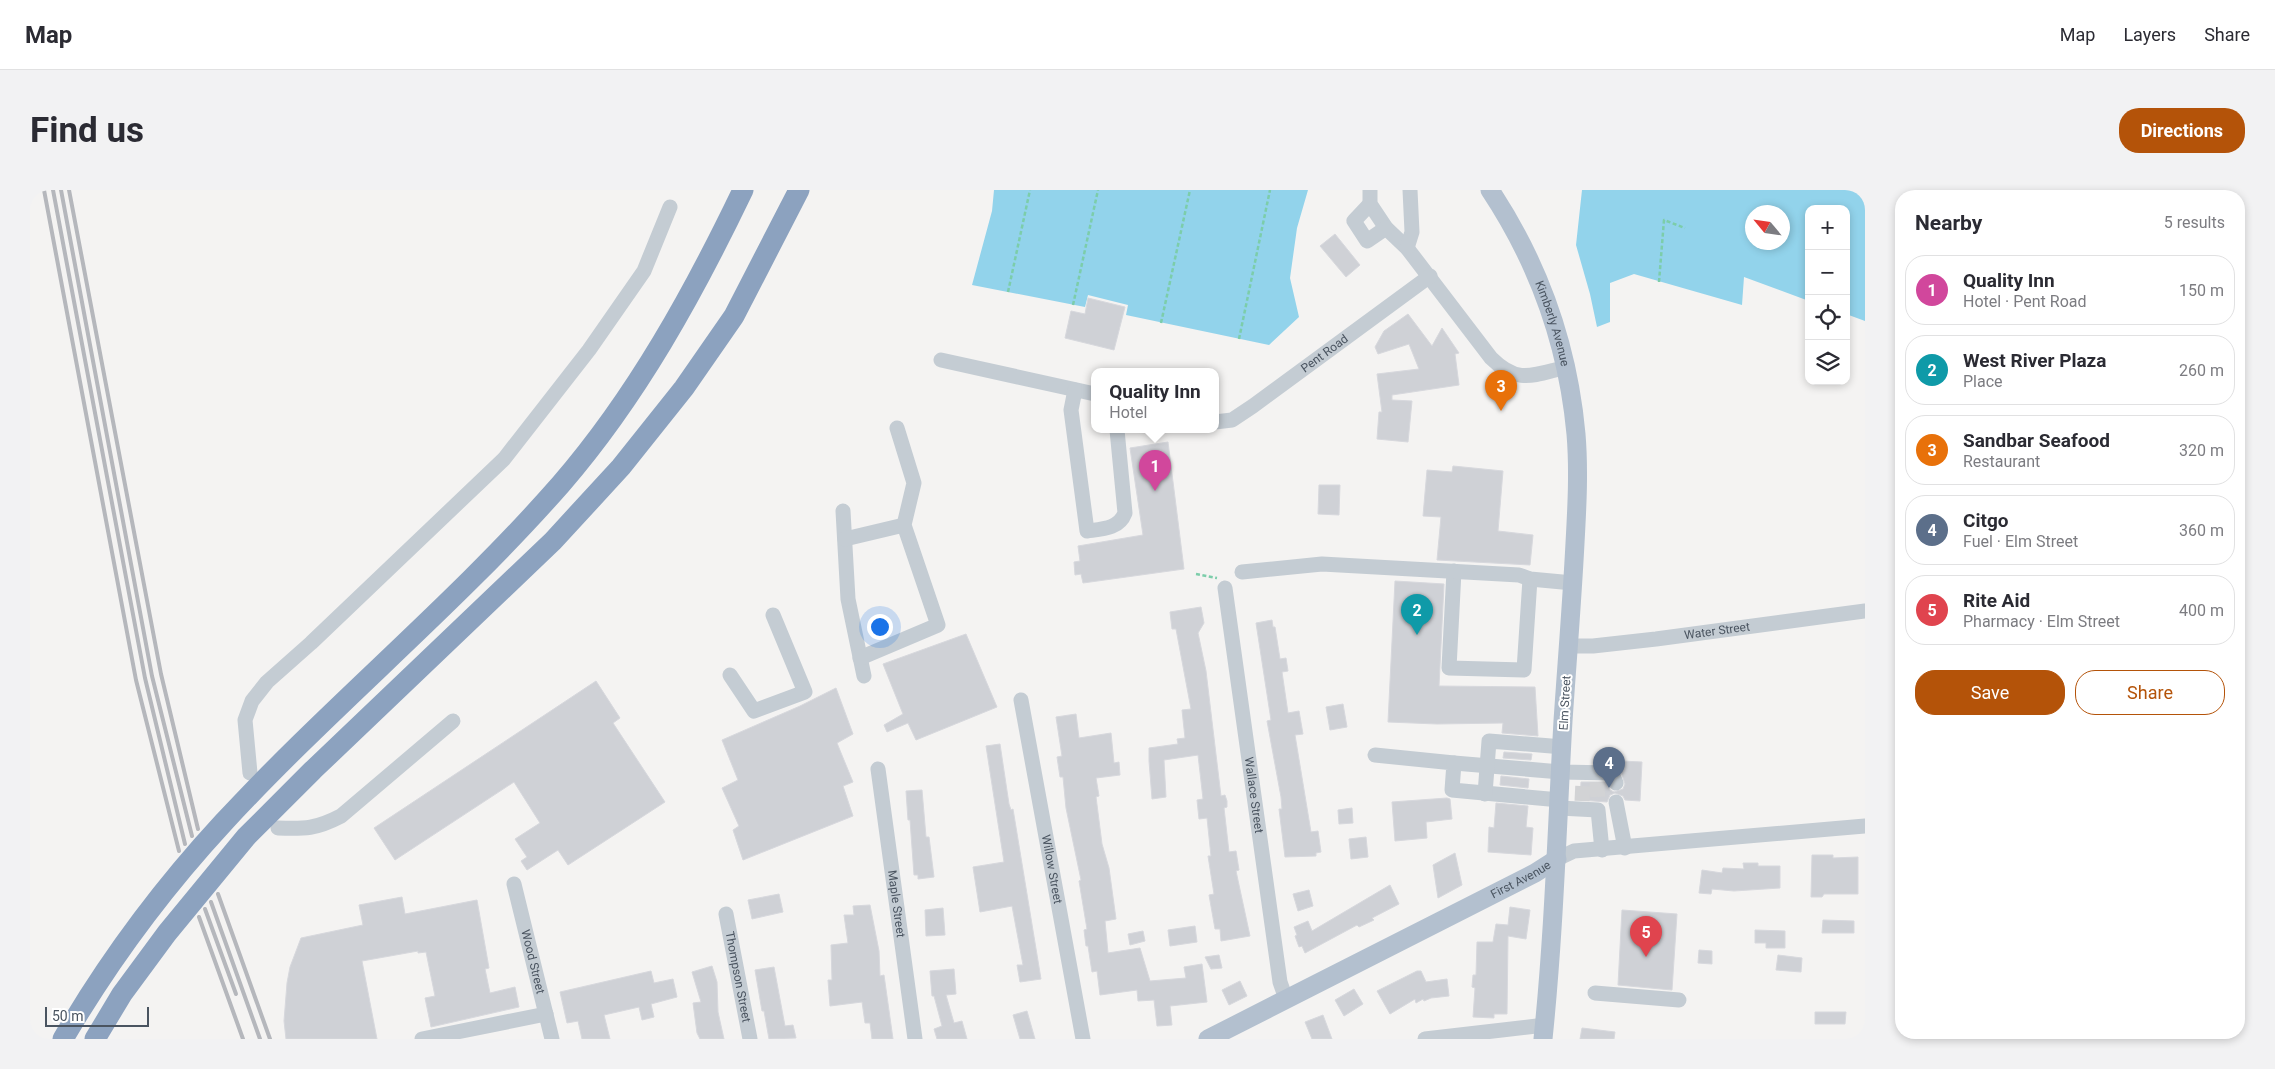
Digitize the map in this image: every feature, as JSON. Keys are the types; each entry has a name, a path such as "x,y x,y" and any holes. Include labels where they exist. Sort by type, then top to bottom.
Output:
{"highway":[{"path":"62,1039 146,914 201,848 304,740 495,554 563,481 625,400 653,358 705,267 743,190"},
{"path":"95,1039 122,994 197,894 246,837 313,770 553,541 621,467 684,388 734,316 799,190"}],"main road":[{"name":"Kimberly Avenue","path":"1490,190 1514,230 1538,277 1556,326 1567,367"},
{"name":"Elm Street","path":"1544,1032 1557,859 1577,496 1577,452 1567,367"},
{"name":"First Avenue","path":"1208,1039 1535,873 1557,859"}],"street":[{"path":"1407,248 1412,232 1410,190"},
{"path":"1370,197 1354,221 1367,241 1386,228"},
{"name":"Kimberly Avenue","path":"1370,197 1386,228 1407,248 1491,358 1503,369 1514,375 1524,376 1567,367"},
{"path":"250,773 245,720 252,701 267,682 504,459 589,350 644,271 670,206"},
{"name":"Pent Road","path":"1219,422 1232,420 1253,406 1430,276"},
{"path":"941,360 1091,393"},
{"path":"1075,390 1071,410 1087,531 1113,526 1124,516 1125,504 1117,433"},
{"path":"860,658 938,626 904,525 914,483 897,428"},
{"path":"843,511 848,599 864,676"},
{"path":"845,539 904,525"},
{"path":"1242,572 1322,564 1519,575 1530,579 1573,583"},
{"path":"1454,571 1449,668 1524,670 1530,579"},
{"name":"Wallace Street","path":"1225,588 1280,982 1286,999"},
{"name":"Water Street","path":"1568,646 1593,646 1656,639 1865,611"},
{"path":"730,675 754,711 805,692 773,615"},
{"name":"Willow Street","path":"1021,700 1083,1039"},
{"path":"278,828 302,829 320,827 341,816 452,720"},
{"path":"1485,794 1489,741 1562,747"},
{"path":"1374,755 1561,772 1591,777 1612,773 1616,783"},
{"path":"1454,763 1452,790 1559,804 1617,807 1625,848"},
{"name":"Maple Street","path":"878,769 915,1039"},
{"path":"1598,806 1602,850"},
{"name":"First Avenue","path":"1557,859 1574,851 1865,826"},
{"name":"Wood Street","path":"514,884 552,1039"},
{"name":"Thompson Street","path":"726,914 750,1039"},
{"path":"1595,993 1679,1000"},
{"path":"422,1039 546,1014"},
{"path":"1425,1039 1544,1032"}],"path":[{"path":"1008,292 1030,190"},
{"path":"1073,305 1098,190"},
{"path":"1162,323 1190,190"},
{"path":"1239,339 1270,190"},
{"path":"1659,282 1664,220 1685,228"}],"water":[{"path":"994,190 1308,190 1297,228 1290,278 1299,317 1269,345 1126,315 1128,305 1088,295 1085,307 972,285 992,211"},
{"path":"1582,190 1865,190 1865,321 1850,315 1850,205 1805,205 1805,300 1744,277 1742,305 1634,274 1610,283 1610,322 1597,327 1576,245"}],"building":[{"path":"1335,234 1360,265 1346,277 1320,246"},
{"path":"1088,298 1125,307 1114,350 1065,338 1071,311 1085,314"},
{"path":"1408,314 1432,346 1442,328 1459,353 1455,354 1459,385 1392,395 1392,400 1412,401 1408,442 1377,439 1379,412 1382,412 1377,374 1419,369 1409,344 1378,354 1375,347 1384,331"},
{"path":"1168,442 1184,569 1083,583 1081,574 1075,575 1074,562 1080,561 1078,546 1143,535 1130,448"},
{"path":"1453,466 1503,471 1498,531 1533,535 1530,565 1437,560 1441,517 1423,516 1427,470 1452,472"},
{"path":"1319,485 1340,485 1339,515 1318,514"},
{"path":"1395,581 1444,584 1439,686 1535,687 1538,736 1502,733 1503,723 1437,724 1388,722"},
{"path":"1201,607 1204,623 1198,633 1206,671 1221,796 1225,795 1227,801 1227,807 1224,808 1229,852 1236,851 1239,870 1236,871 1250,936 1221,941 1220,929 1215,929 1209,895 1214,894 1208,856 1211,856 1207,818 1199,819 1197,800 1203,799 1198,755 1164,760 1166,797 1152,799 1149,761 1149,748 1178,744 1177,739 1185,738 1182,710 1191,709 1176,629 1172,629 1170,612"},
{"path":"1272,620 1273,627 1275,627 1280,659 1286,658 1288,671 1282,672 1288,713 1299,711 1303,734 1295,735 1311,832 1318,831 1321,852 1316,853 1316,856 1285,857 1279,809 1282,809 1281,797 1267,721 1271,720 1256,623"},
{"path":"966,634 997,707 916,740 908,723 887,732 884,725 903,714 883,664"},
{"path":"596,681 620,718 613,723 665,802 568,865 558,850 527,870 521,861 527,857 515,839 540,823 514,782 395,860 374,828"},
{"path":"836,688 853,734 837,743 853,782 843,786 853,816 743,860 733,830 739,826 722,788 738,780 722,740"},
{"path":"1343,704 1347,727 1330,730 1326,707"},
{"path":"1076,714 1079,738 1111,733 1114,763 1119,762 1120,775 1096,778 1099,796 1096,797 1102,844 1109,868 1116,919 1105,921 1108,953 1140,948 1150,981 1186,978 1184,967 1202,964 1207,1002 1170,1006 1172,1025 1157,1026 1154,1000 1138,1001 1137,990 1100,995 1097,971 1092,972 1084,930 1087,929 1079,881 1081,880 1066,808 1063,777 1060,777 1057,757 1062,756 1056,717"},
{"path":"1000,744 1009,804 1011,810 1013,809 1041,979 1020,982 1017,965 1023,965 1012,906 980,912 973,867 1004,862 986,746"},
{"path":"1504,752 1532,754 1531,760 1503,758"},
{"path":"1621,761 1642,762 1640,801 1625,800 1623,796 1615,793 1610,795 1607,802 1580,800 1581,782 1606,782 1610,790 1614,792 1623,789 1625,784 1620,769"},
{"path":"1501,776 1529,779 1528,788 1500,785"},
{"path":"922,790 926,837 929,837 934,877 918,879 918,875 914,875 906,791"},
{"path":"1450,799 1452,819 1426,822 1427,838 1395,841 1392,802"},
{"path":"1496,803 1528,806 1526,827 1533,828 1531,855 1488,852 1489,827 1494,828"},
{"path":"1352,808 1353,823 1339,824 1338,810"},
{"path":"1366,837 1368,857 1351,859 1349,839"},
{"path":"1455,853 1462,885 1438,898 1433,865"},
{"path":"1812,855 1833,855 1833,858 1858,857 1858,894 1824,894 1822,897 1811,897"},
{"path":"1743,863 1758,863 1758,866 1780,866 1780,888 1734,891 1712,889 1711,894 1699,893 1702,870 1722,873 1723,868 1744,869"},
{"path":"1390,885 1399,904 1372,918 1374,920 1359,927 1357,925 1305,953 1302,946 1299,947 1294,927 1308,921 1312,931"},
{"path":"1309,890 1313,906 1298,911 1293,894"},
{"path":"779,894 783,912 752,919 748,900"},
{"path":"402,897 405,914 477,900 489,968 485,969 490,993 515,987 519,1007 431,1027 425,998 435,996 426,952 418,953 418,951 362,961 377,1039 286,1039 284,1021 287,983 290,967 301,938 363,925 359,905"},
{"path":"870,905 879,951 880,976 884,975 893,1039 872,1039 870,1023 865,1023 862,1002 830,1006 828,980 832,980 831,945 848,943 844,915 854,915 853,906"},
{"path":"1510,907 1530,910 1526,939 1508,936 1507,1014 1494,1014 1494,1018 1473,1017 1475,988 1472,987 1473,975 1476,975 1477,942 1493,942 1496,924 1508,925"},
{"path":"943,908 945,935 926,936 925,910"},
{"path":"1622,910 1677,914 1672,990 1618,985"},
{"path":"1823,920 1854,921 1854,933 1822,933"},
{"path":"1195,926 1197,942 1170,946 1168,930"},
{"path":"1755,930 1785,931 1785,948 1766,948 1766,943 1755,943"},
{"path":"1143,931 1145,941 1130,945 1128,934"},
{"path":"1699,950 1712,951 1712,964 1698,963"},
{"path":"1219,955 1222,968 1211,969 1205,957"},
{"path":"1778,955 1802,958 1801,972 1776,970"},
{"path":"712,966 717,982 718,1012 724,1039 700,1039 697,1033 693,1003 701,1002 692,972"},
{"path":"774,967 785,1026 793,1025 796,1038 769,1039 755,970"},
{"path":"954,969 956,994 946,995 954,1023 962,1021 967,1039 937,1039 934,1029 942,1026 934,996 932,996 930,971"},
{"path":"651,971 654,983 673,979 677,997 651,1004 654,1017 642,1020 639,1007 604,1015 610,1039 582,1039 578,1021 567,1023 560,992"},
{"path":"1417,971 1421,971 1426,982 1447,979 1449,996 1431,998 1424,1001 1423,999 1416,1003 1415,999 1390,1014 1377,991"},
{"path":"1240,981 1247,996 1229,1005 1222,990"},
{"path":"1354,989 1363,1004 1344,1016 1335,1000"},
{"path":"1027,1011 1035,1039 1020,1039 1013,1015"},
{"path":"1815,1012 1846,1012 1845,1024 1815,1024"},
{"path":"1323,1015 1332,1039 1312,1039 1305,1022"},
{"path":"1582,1028 1615,1032 1614,1039 1580,1039"}],"tunnel":[{"path":"1582,801 1583,781"},
{"path":"1597,782 1598,802"}],"railway":[{"path":"44,190 136,680 179,851"},
{"path":"53,190 145,678 185,844"},
{"path":"61,190 152,676 192,836"},
{"path":"69,190 161,674 198,829"},
{"path":"218,894 270,1039"},
{"path":"211,902 260,1039"},
{"path":"205,909 236,994"},
{"path":"199,917 243,1039"}],"place":[{"name":"Sandbar Seafood","path":"1501,411"},
{"name":"Quality Inn","path":"1155,491"},
{"name":"West River Plaza","path":"1417,635"},
{"name":"Citgo","path":"1609,788"},
{"name":"Rite Aid","path":"1646,957"}]}
